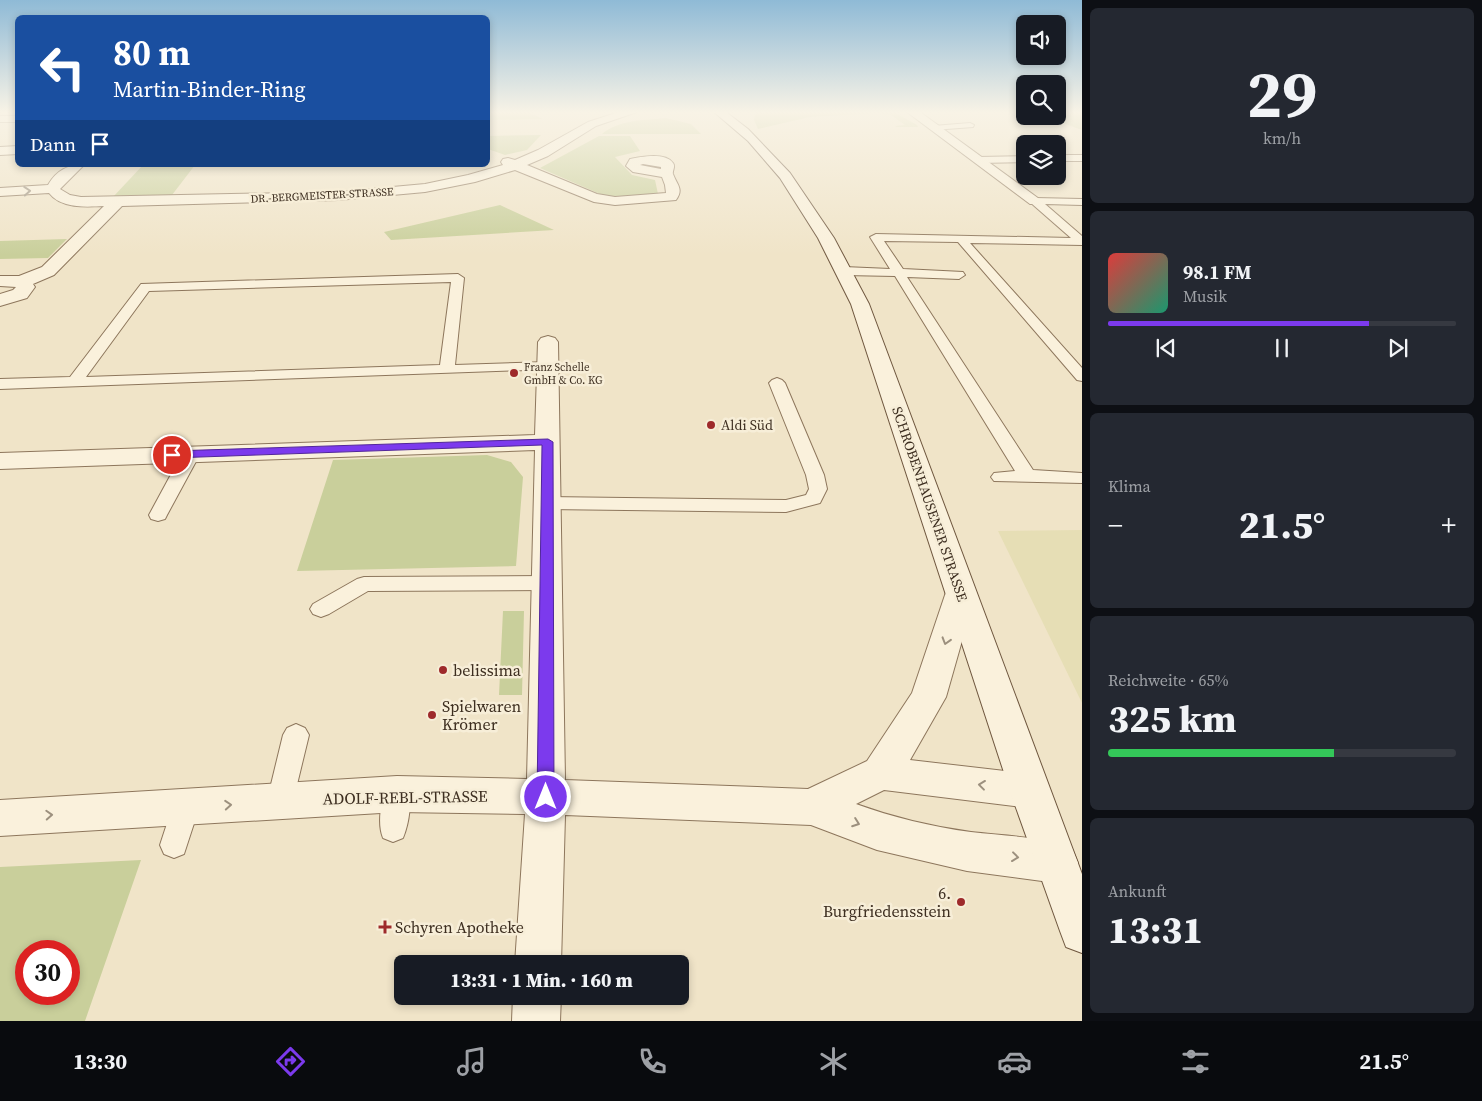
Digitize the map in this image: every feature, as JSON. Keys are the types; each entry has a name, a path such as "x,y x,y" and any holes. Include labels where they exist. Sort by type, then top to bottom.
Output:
{"street":[{"path":"501,160 605,201 671,197 673,191 666,174"},
{"name":"DR.-BERGMEISTER-STRASSE","path":"53,189 56,194 70,200 117,202 378,193 425,188 470,179 529,160"},
{"name":"SCHROBENHAUSENER STRASSE","path":"772,160 825,235 860,304 960,594 1082,931"},
{"path":"978,160 1035,201"},
{"path":"0,192 53,189 57,182 75,167"},
{"path":"0,281 21,282 48,270 117,202"},
{"path":"0,300 12,297 24,290 25,284 21,282"},
{"path":"538,955 546,797 548,353"},
{"path":"0,460 548,442"},
{"path":"960,594 928,698 881,773 1030,791"},
{"name":"ADOLF-REBL-STRASSE","path":"811,806 881,773"},
{"name":"ADOLF-REBL-STRASSE","path":"0,818 280,801 395,812 546,797 811,806 877,831 918,841 967,851 1057,863"},
{"path":"536,1021 537,1005"}],"lane":[{"path":"1035,201 1082,202"},
{"path":"1035,201 1082,242"},
{"path":"1058,221 1074,222"},
{"path":"1027,475 876,237 1082,242"},
{"path":"961,239 1082,377"},
{"path":"844,271 960,275"},
{"path":"74,382 145,287 458,278 447,369"},
{"path":"0,384 447,369 548,353"},
{"path":"547,503 786,506 804,503 812,499 818,489 815,475 777,383"},
{"path":"158,515 191,454"},
{"path":"1000,477 1027,475 1082,478"},
{"path":"321,609 364,584 547,583"},
{"path":"280,801 296,735"},
{"path":"174,845 185,808"}],"shaded area":[{"path":"1082,530 1082,703 998,531"}],"green space":[{"path":"555,160 617,160 632,175 655,180 658,194 607,197 540,168"},
{"path":"141,167 193,167 172,195 113,197"},
{"path":"500,205 554,230 391,240 384,232"},
{"path":"67,239 48,258 0,259 0,241"},
{"path":"487,455 511,462 523,477 516,566 297,571 333,460"},
{"path":"503,611 524,611 522,695 499,695"},
{"path":"141,860 85,1021 0,1021 0,867"}],"place":[{"name":"Franz Schelle GmbH & Co. KG","path":"514,373"},
{"name":"Aldi Süd","path":"711,425"},
{"name":"belissima","path":"443,670"},
{"name":"Spielwaren Krömer","path":"432,715"},
{"name":"6. Burgfriedensstein","path":"961,902"},
{"name":"Schyren Apotheke","path":"385,927"}],"route":[{"path":"172,455 548,442 546,797"}]}
